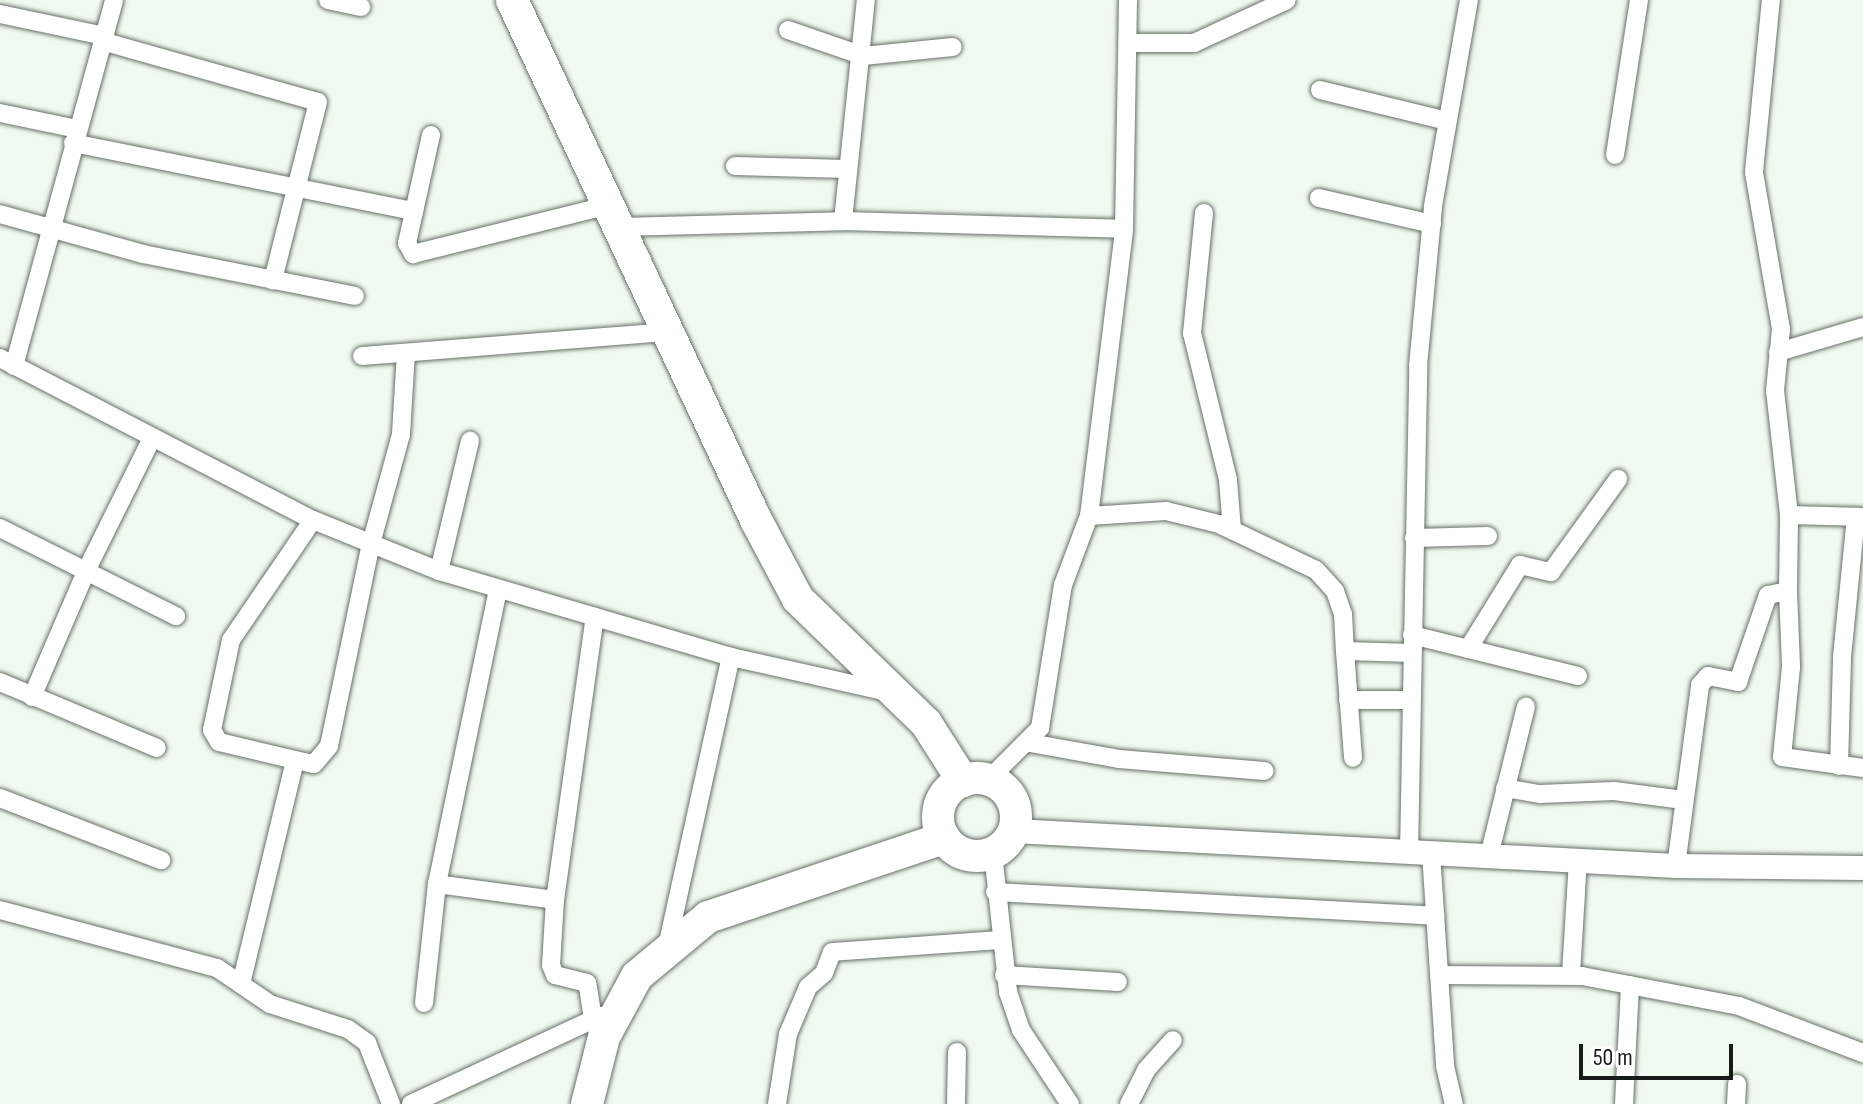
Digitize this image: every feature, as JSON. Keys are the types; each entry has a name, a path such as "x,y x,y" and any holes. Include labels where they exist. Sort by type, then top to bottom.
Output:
{"highway":[{"path":"512,0 798,599 900,695 975,781 1006,791 1016,813 1004,842 967,855 944,838 941,802 975,781"},
{"path":"587,1104 604,1037 606,1013 637,976 708,917 944,838"}],"street":[{"path":"114,0 7,362 313,520 439,571 731,657 900,695"},
{"path":"328,0 361,7"},
{"path":"843,221 863,56 866,0"},
{"path":"975,781 1030,743 1046,707 1063,585 1089,516 1124,229 1128,0"},
{"path":"1129,43 1194,43 1253,7 1287,0"},
{"path":"1454,1104 1445,1066 1435,916 1420,853 1411,700 1418,366 1432,224 1469,0"},
{"path":"1615,155 1639,0"},
{"path":"1771,0 1754,172 1776,284 1776,425 1789,515 1791,667 1782,757 1863,768"},
{"path":"0,14 103,38 315,99 318,107 273,280"},
{"path":"788,30 863,56 953,47"},
{"path":"1320,90 1447,121"},
{"path":"0,113 75,136 414,211"},
{"path":"431,135 407,248 420,255 614,216 1124,229"},
{"path":"735,166 847,169"},
{"path":"1319,198 1432,224"},
{"path":"1204,213 1192,333 1228,480 1232,530"},
{"path":"0,214 50,224 143,254 355,296"},
{"path":"1778,352 1863,327"},
{"path":"362,356 669,332"},
{"path":"313,520 231,640 212,730 219,742 314,764 329,746 371,544 401,434 406,353"},
{"path":"32,697 87,569 152,438"},
{"path":"439,571 470,441"},
{"path":"1468,649 1520,565 1551,572 1618,479"},
{"path":"1089,516 1166,511 1232,530 1316,570 1335,591 1343,614 1353,758"},
{"path":"1789,515 1860,517 1842,657 1839,766"},
{"path":"0,528 176,616"},
{"path":"1414,538 1488,536"},
{"path":"424,1003 437,884 498,590"},
{"path":"1676,866 1700,685 1708,676 1738,682 1768,595 1788,591"},
{"path":"411,1104 606,1013 587,983 552,970 555,900 595,617"},
{"path":"1345,651 1412,644 1468,649 1578,676"},
{"path":"666,952 731,657"},
{"path":"0,682 157,748"},
{"path":"1348,700 1411,700"},
{"path":"1489,856 1526,707"},
{"path":"1030,743 1119,759 1265,771"},
{"path":"241,984 295,760"},
{"path":"1505,788 1540,794 1614,791 1683,800"},
{"path":"0,798 161,860"},
{"path":"1062,1100 1021,1030 1004,975 995,892 1004,842 1420,853 1676,866 1863,868"},
{"path":"1571,974 1578,861"},
{"path":"437,884 555,900"},
{"path":"995,892 1435,916"},
{"path":"0,910 217,968 270,1004 359,1035 374,1055 391,1104"},
{"path":"777,1104 788,1034 808,987 824,973 832,952 998,940"},
{"path":"1439,975 1571,974 1739,1006 1863,1053"},
{"path":"1004,975 1118,982"},
{"path":"1624,1104 1630,985"},
{"path":"1129,1104 1146,1070 1173,1040"},
{"path":"956,1104 957,1052"},
{"path":"1736,1104 1737,1084"}]}
